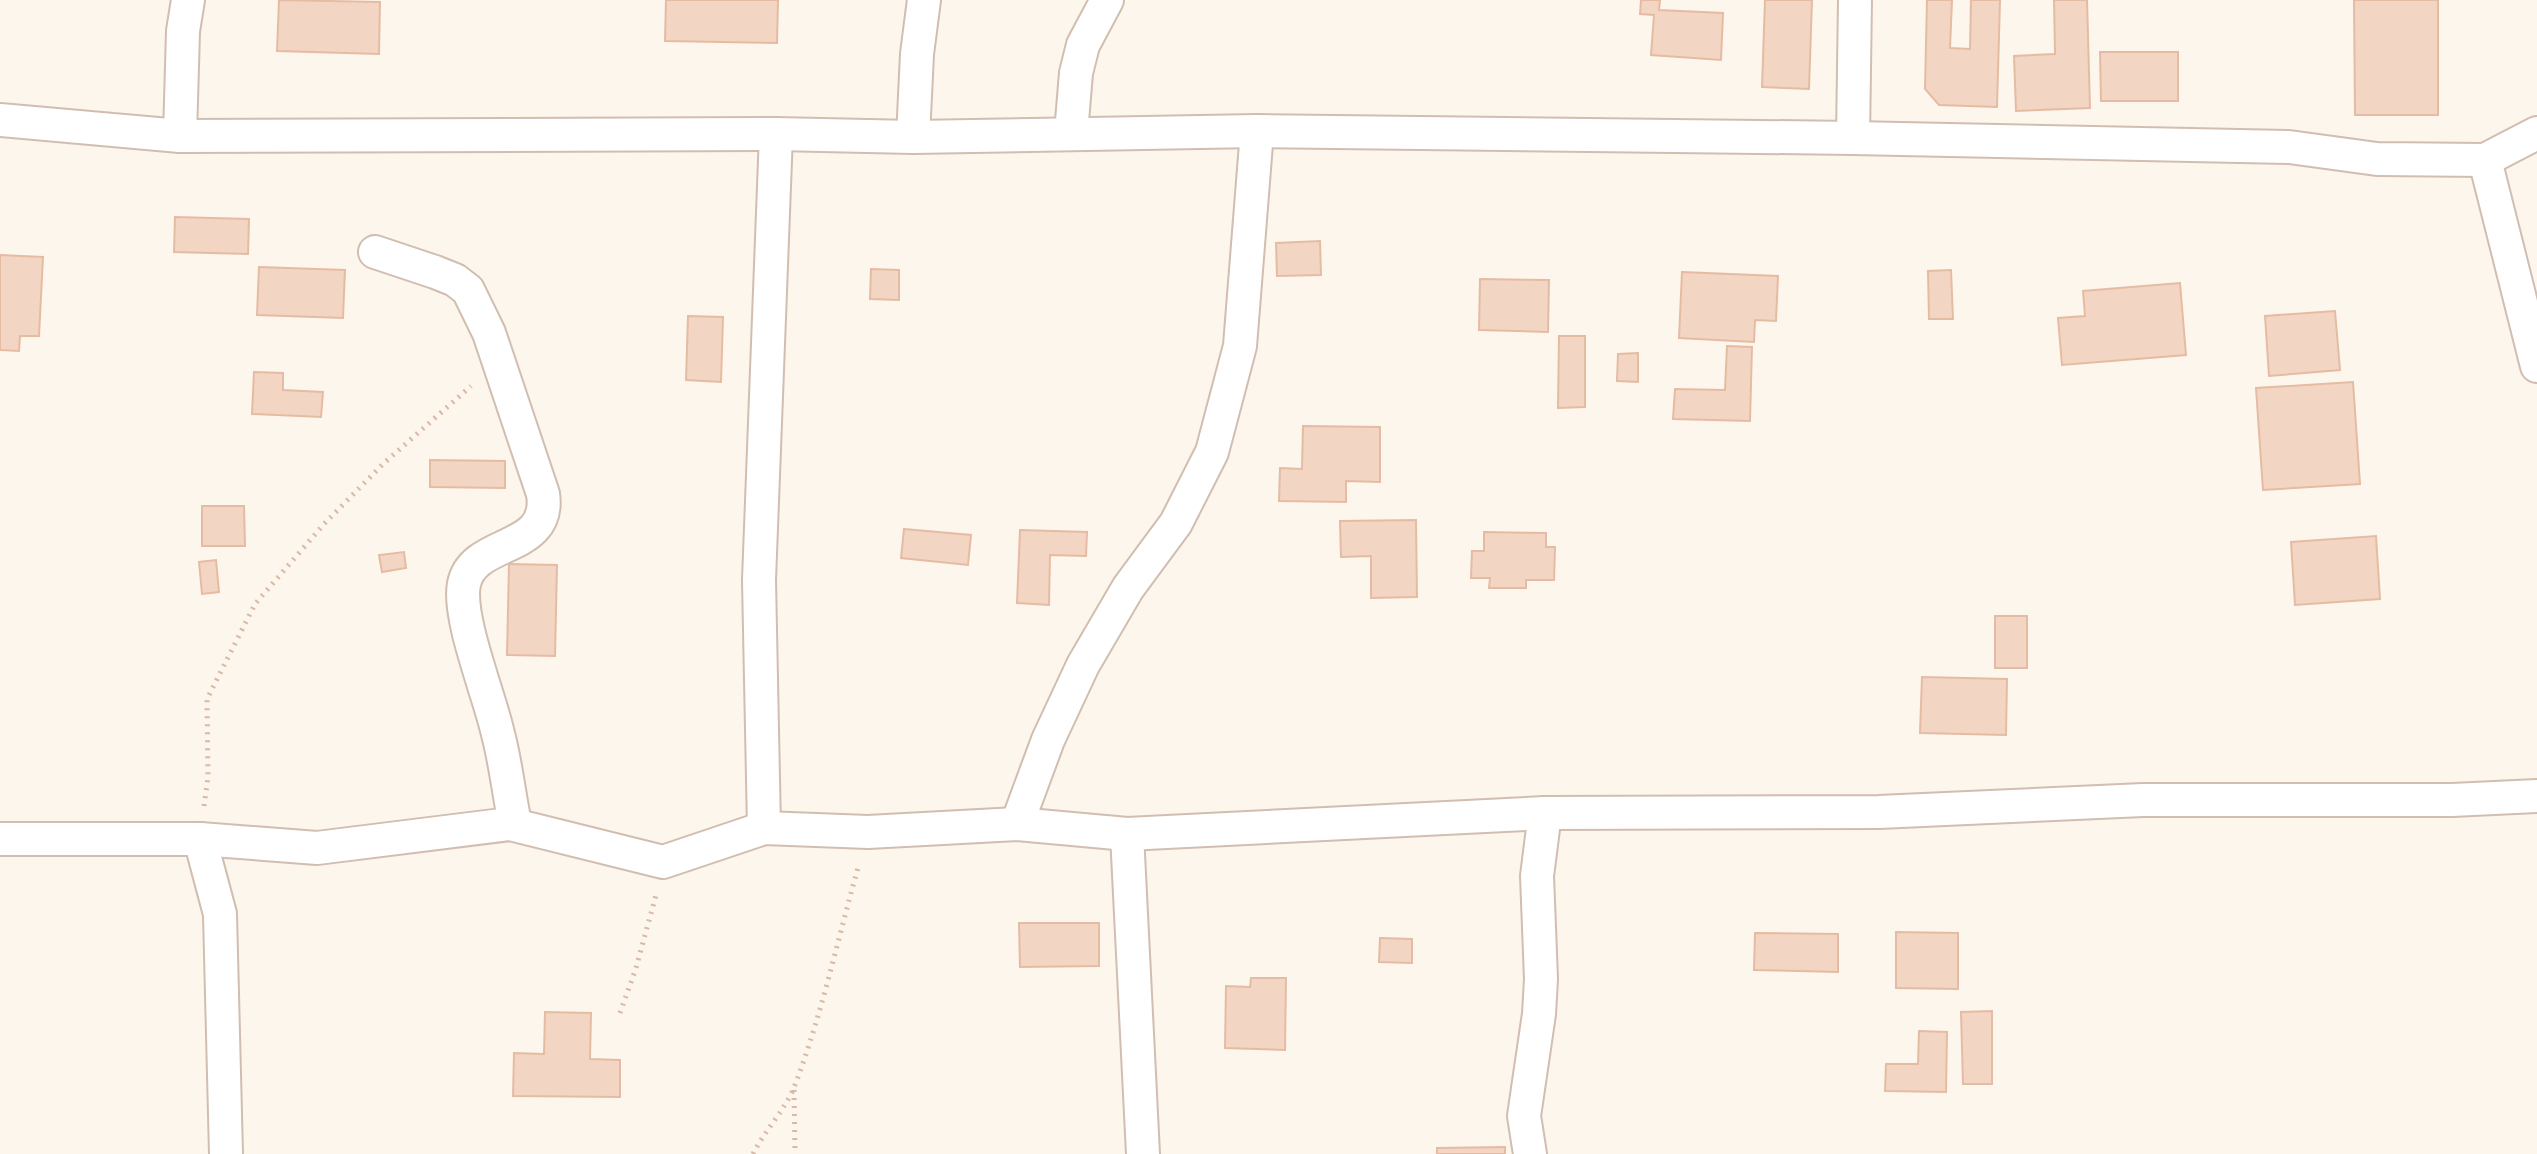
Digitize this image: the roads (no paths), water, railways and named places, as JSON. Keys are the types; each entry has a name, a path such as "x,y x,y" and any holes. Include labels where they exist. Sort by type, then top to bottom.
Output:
{"street":[{"path":"180,136 183,31 188,0"},
{"path":"913,137 917,54 924,0"},
{"path":"1071,133 1076,73 1083,45 1107,0"},
{"path":"1853,138 1855,0"},
{"path":"0,120 180,136 776,134 913,137 1257,131 2289,147 2377,159 2485,160 2537,133"},
{"path":"1017,824 1048,740 1083,665 1128,588 1176,523 1212,452 1240,346 1257,131"},
{"path":"764,828 759,580 776,134"},
{"path":"2485,160 2537,366"},
{"path":"375,252 455,280 468,290 489,333 545,501 538,527 486,556 469,570 464,581 464,609 499,736 513,813 510,824"},
{"path":"0,839 200,839 317,848 510,824 663,862 764,828 868,832 1017,824 1127,834 1545,813 1879,812 2143,800 2452,800 2537,796"},
{"path":"1530,1154 1524,1116 1539,1014 1541,979 1537,876 1545,813"},
{"path":"1127,834 1143,1154"},
{"path":"200,839 220,914 226,1154"}]}
